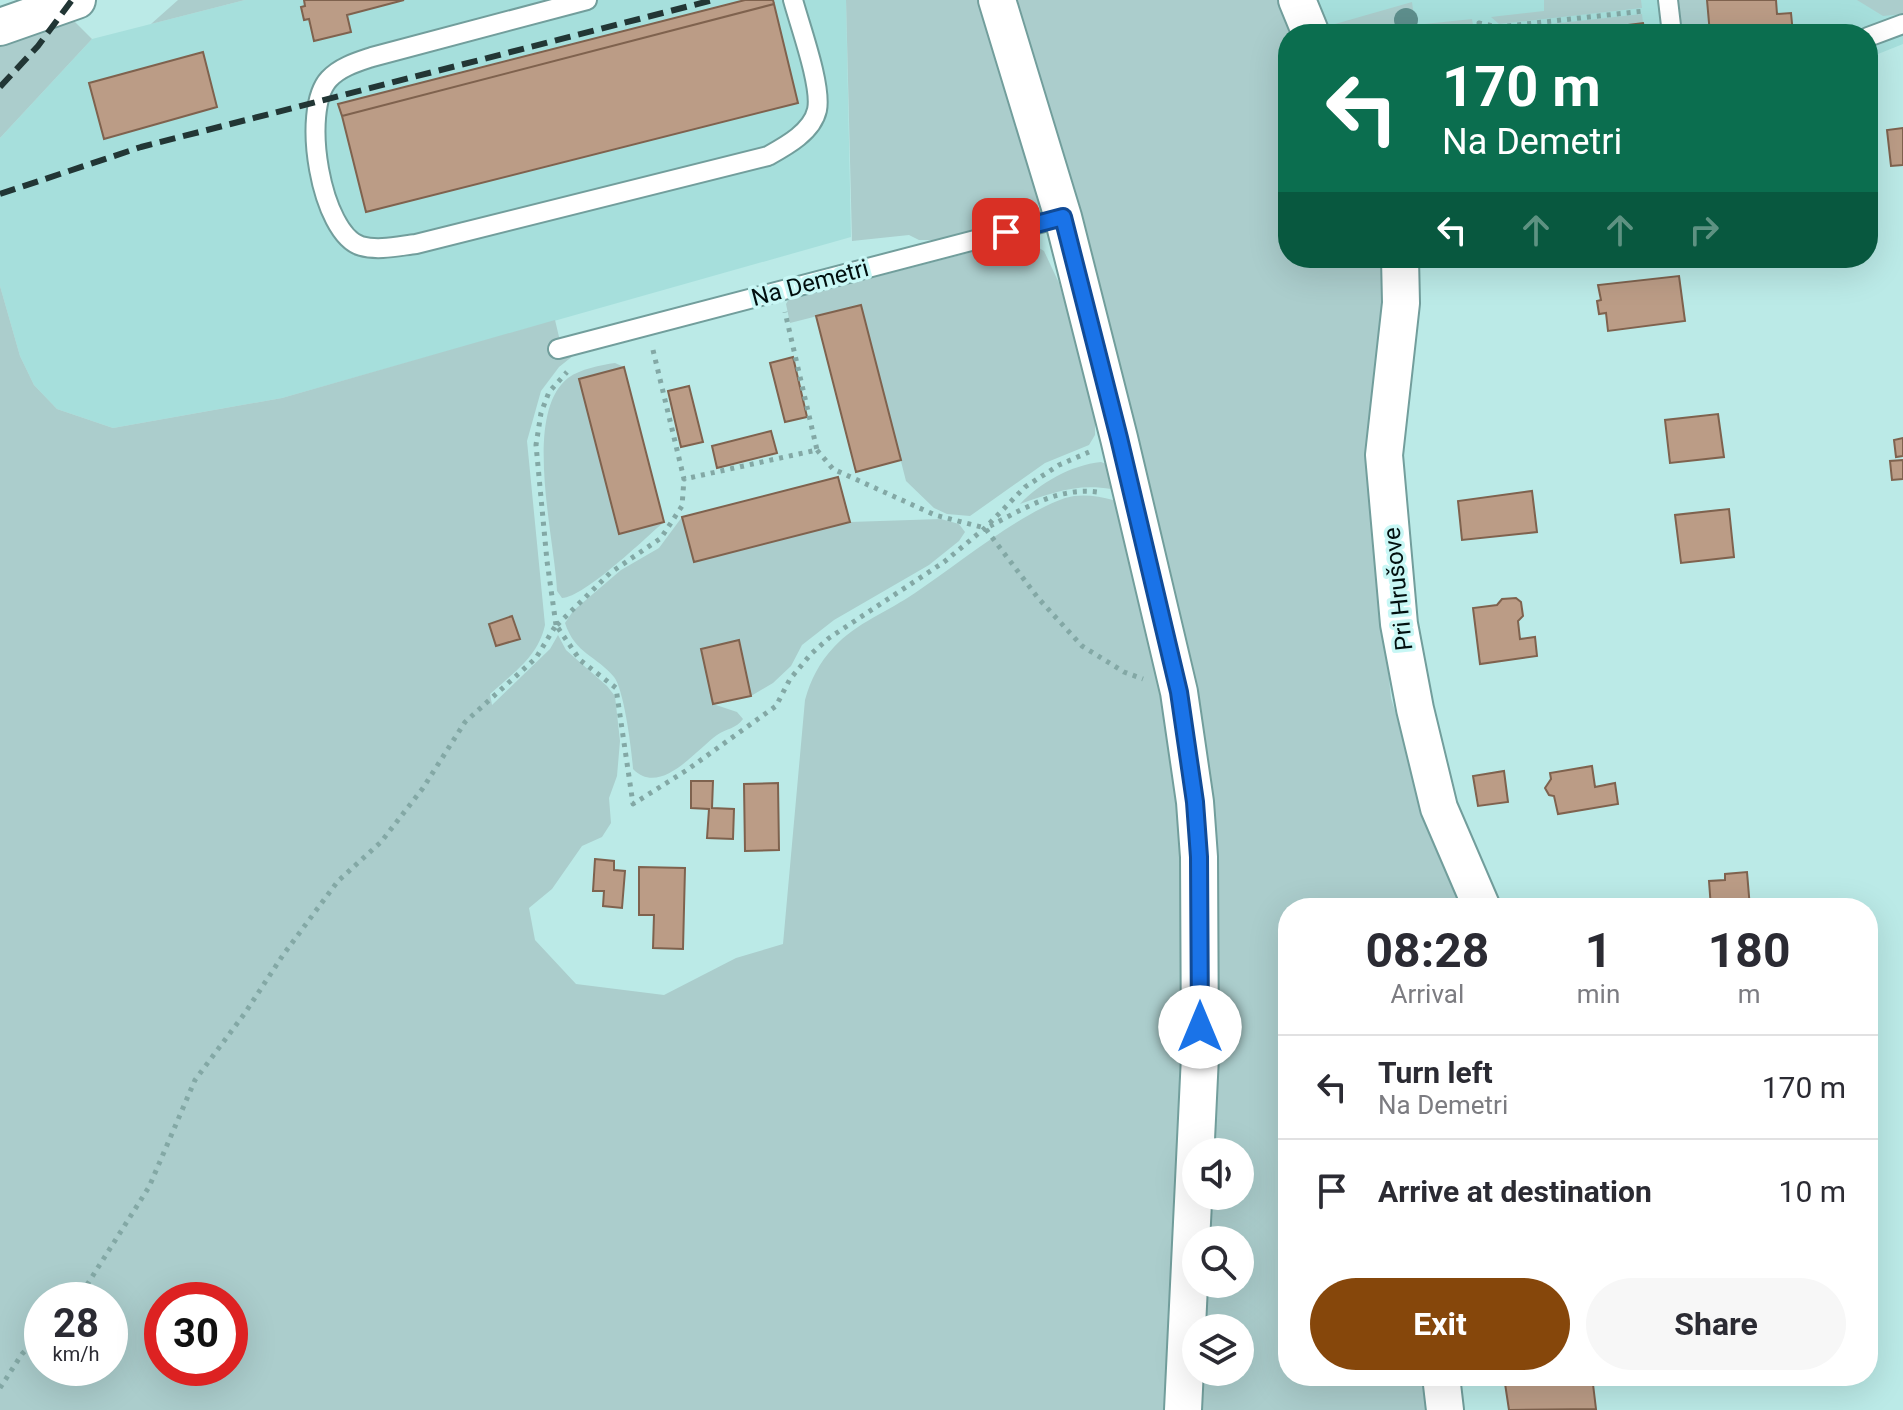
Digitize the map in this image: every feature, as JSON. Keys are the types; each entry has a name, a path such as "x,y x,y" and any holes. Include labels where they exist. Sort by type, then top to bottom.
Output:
{"street":[{"path":"0,27 77,0"},
{"path":"997,0 1063,217 1119,438 1179,692 1195,802 1199,857 1200,1056 1183,1410"},
{"path":"1297,0 1307,24"},
{"name":"Pri Hrušove","path":"1400,268 1401,303 1384,455 1399,624 1415,709 1439,808 1478,898"},
{"path":"1442,1386 1445,1410"}],"lane":[{"path":"587,0 372,57 348,65 327,80 317,101 313,127 316,156 326,195 346,237 360,246 385,248 416,244 768,156 805,130 817,111 816,86 793,0"},
{"path":"1668,0 1671,24"},
{"path":"1878,33 1903,24"},
{"name":"Na Demetri","path":"558,349 1063,217"}],"path":[{"path":"1525,24 1642,11"},
{"path":"780,291 817,450 833,469 935,515 985,528 1038,598 1082,646 1124,672 1179,692"},
{"path":"89,1282 149,1187 195,1080 338,881 381,842 423,788 465,722 536,658 556,625 610,573 661,538 682,506 684,479 647,326"},
{"path":"593,340 549,392 541,413 536,445 556,625 580,660 616,688 633,804 687,770 776,706 790,679 829,638 944,562 985,528 1025,487 1059,465 1119,438"},
{"path":"684,479 817,450"},
{"path":"985,528 1031,505 1072,492 1083,490 1133,498"},
{"path":"0,1388 24,1352"}],"shaded area":[{"path":"178,0 245,0 151,24"},
{"path":"245,0 846,0 851,237 282,398 113,428 57,409 34,385 20,356 0,286 0,138 92,39"},
{"path":"846,0 984,0 1041,197 1038,206 1022,220 945,240 919,240 909,235 852,241"},
{"path":"1016,0 1290,0 1298,24 1278,24 1278,268 1391,268 1383,619 1391,698 1426,812 1464,898 1278,898 1278,1386 1428,1386 1432,1410 1196,1410 1197,1386 1254,1386 1254,1314 1200,1314 1200,1298 1254,1298 1254,1226 1203,1226 1204,1210 1254,1210 1254,1138 1206,1138 1212,863 1076,215"},
{"path":"1313,0 1903,0 1903,44 1878,54 1878,24 1322,24"},
{"path":"1544,0 1641,0 1642,8 1499,24 1491,17 1544,11"},
{"path":"1678,0 1707,0 1709,24 1682,24"},
{"path":"1857,0 1903,0 1903,14 1883,16"},
{"path":"1412,2 1415,24 1335,24"},
{"path":"1642,14 1643,23 1635,24 1551,24"},
{"path":"1472,19 1473,24 1424,24"},
{"path":"74,21 92,39 0,138 0,46"},
{"path":"1019,240 1044,251 1059,283 1095,410 1095,435 1089,445 1045,463 970,516 947,514 934,508 906,481 861,305 790,323 786,304 789,299"},
{"path":"0,286 20,356 34,385 57,409 113,428 282,398 555,320 560,341 550,344 554,360 574,355 559,367 541,391 527,441 545,625 531,655 490,694 492,705 550,649 558,635 566,650 615,696 620,741 617,776 609,798 611,823 602,837 582,846 552,889 529,908 535,940 576,984 664,995 736,958 783,944 805,700 824,659 852,631 915,593 1027,516 1071,496 1113,500 1121,510 1157,654 1184,853 1183,1050 1168,1410 0,1410"},
{"path":"615,363 624,367 579,379 619,534 664,522 599,578 562,598 557,591 544,478 547,419 554,395 568,378 584,370"},
{"path":"1101,462 1106,464 1111,489 1075,488 1020,504 1057,476"},
{"path":"682,517 694,562 850,522 941,519 959,524 965,532 959,541 929,565 834,620 802,645 791,666 773,683 751,696 739,641 702,649 713,704 737,712 743,719 717,735 677,768 654,778 643,776 633,769 624,707 614,677 574,642 565,623 573,611 621,570 659,548"}],"building":[{"path":"304,0 404,0 347,15 351,32 314,41 309,19 304,20 301,7 305,6"},
{"path":"745,0 773,0 774,4 342,116 338,104"},
{"path":"1707,0 1776,0 1777,14 1791,13 1792,24 1709,24"},
{"path":"774,4 798,103 366,212 342,116"},
{"path":"203,52 217,107 104,139 89,83"},
{"path":"1903,128 1903,165 1891,166 1887,130"},
{"path":"1679,276 1685,321 1608,331 1606,313 1599,314 1597,301 1601,300 1598,285"},
{"path":"861,305 901,460 856,472 816,316"},
{"path":"793,357 807,417 785,422 770,363"},
{"path":"624,367 664,522 619,534 579,379"},
{"path":"689,386 703,442 681,447 668,391"},
{"path":"1718,414 1724,457 1670,463 1665,420"},
{"path":"771,431 777,453 717,468 712,446"},
{"path":"1903,438 1903,456 1896,457 1894,440"},
{"path":"1903,460 1903,479 1892,480 1890,461"},
{"path":"838,477 850,522 694,562 682,517"},
{"path":"1532,491 1537,532 1462,540 1458,501"},
{"path":"1729,509 1734,557 1681,563 1675,515"},
{"path":"1516,598 1521,602 1523,616 1518,621 1520,639 1535,637 1537,656 1480,664 1473,608 1497,605 1502,599"},
{"path":"512,616 520,639 496,646 489,624"},
{"path":"739,640 751,696 713,704 701,649"},
{"path":"1592,766 1595,787 1615,783 1618,804 1558,814 1554,796 1549,795 1545,788 1551,779 1550,773"},
{"path":"1504,771 1508,802 1478,806 1473,776"},
{"path":"691,781 713,781 712,808 734,809 733,839 707,838 709,809 691,808"},
{"path":"778,783 779,850 745,851 744,784"},
{"path":"595,859 614,861 614,870 625,871 622,908 603,906 604,891 593,891"},
{"path":"639,867 685,868 683,949 653,948 654,915 639,915"},
{"path":"1747,872 1749,898 1710,898 1709,881 1725,880 1725,874"},
{"path":"1505,1386 1593,1386 1596,1409 1509,1410"}],"railway":[{"path":"0,87 38,46 72,0"},
{"path":"0,194 141,147 713,0"}],"route":[{"path":"1006,232 1063,217 1119,438 1179,692 1195,802 1199,857 1200,1027"}]}
